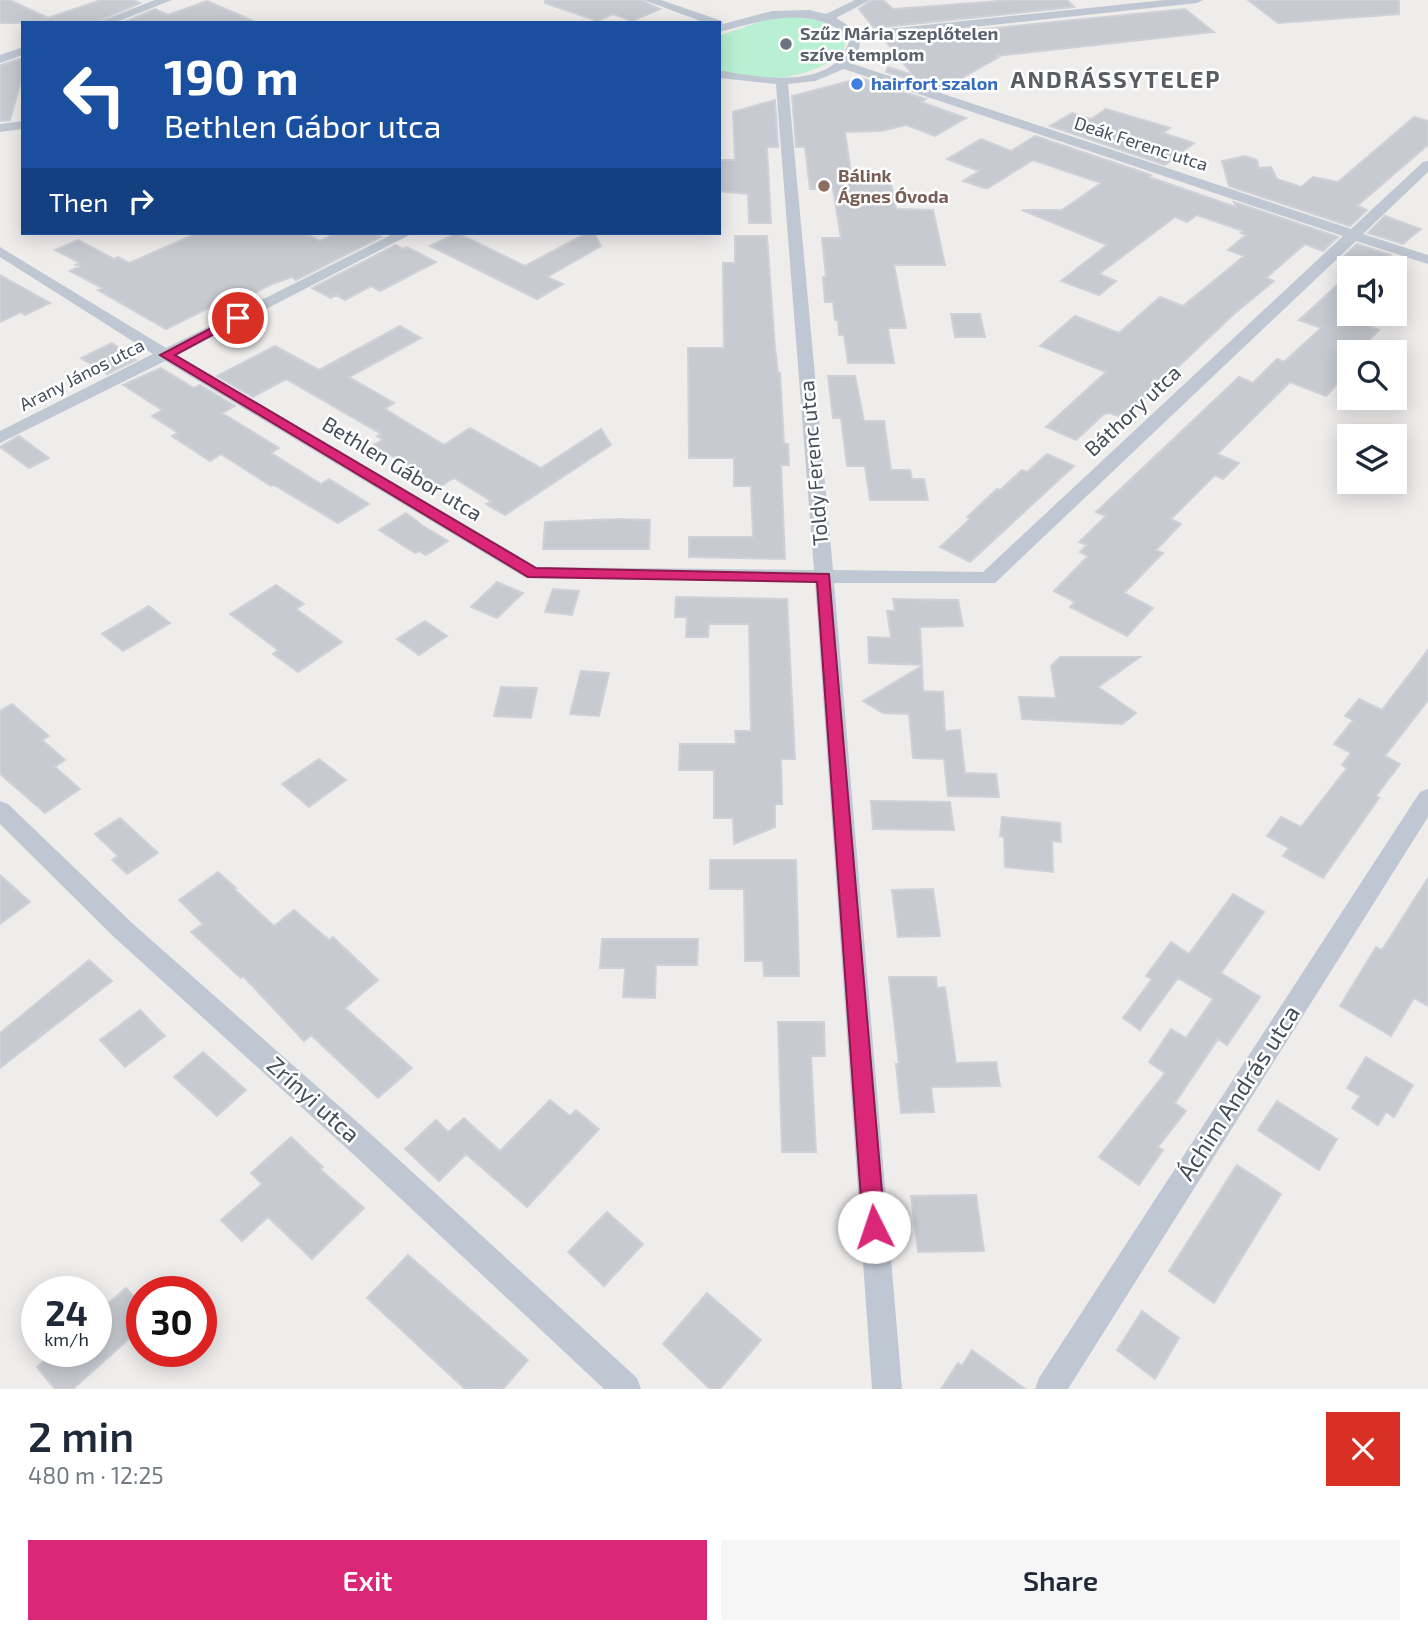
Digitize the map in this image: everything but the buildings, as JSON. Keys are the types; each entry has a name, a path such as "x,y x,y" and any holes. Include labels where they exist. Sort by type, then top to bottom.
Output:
{"street":[{"path":"108,21 166,0"},
{"path":"650,0 710,21"},
{"path":"829,17 864,0"},
{"path":"856,36 1197,0"},
{"path":"721,25 779,6 829,17 846,25 856,36"},
{"path":"721,74 750,80 782,81 816,77 842,64 852,54 856,36"},
{"path":"0,59 21,52"},
{"name":"Deák Ferenc utca","path":"842,64 1428,260"},
{"name":"Toldy Ferenc utca","path":"782,81 824,577 887,1389"},
{"path":"0,128 21,125"},
{"name":"Báthory utca","path":"824,577 988,578 1428,165"},
{"name":"Arany János utca","path":"0,438 402,235"},
{"name":"Bethlen Gábor utca","path":"0,251 166,355 533,573 824,577"},
{"name":"Áchim András utca","path":"1050,1389 1428,798"},
{"name":"Zrínyi utca","path":"0,810 123,930 363,1145 626,1389"}],"green space":[{"path":"791,16 822,22 840,36 845,44 843,54 814,69 783,77 751,77 721,70 721,35 770,18"}],"place":[{"name":"Szűz Mária szeplőtelen szíve templom","path":"786,44"},
{"name":"hairfort szalon","path":"857,84"},
{"name":"Bálink Ágnes Óvoda","path":"824,186"}],"district":[{"name":"ANDRÁSSYTELEP","path":"1116,80"}],"route":[{"path":"238,318 166,355 533,573 824,577 874,1227"}]}
